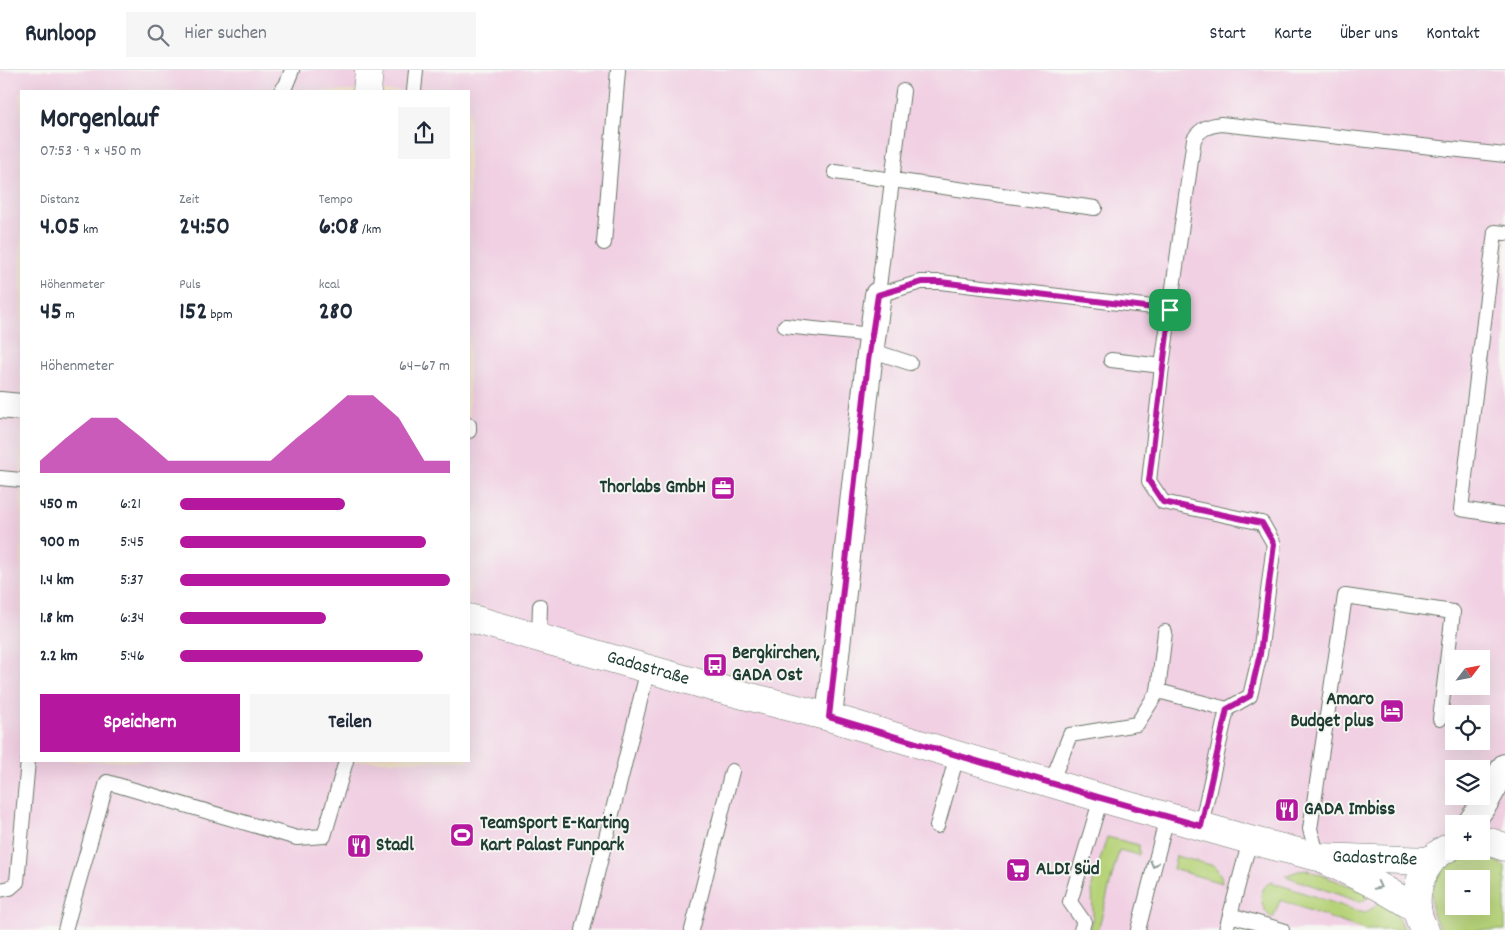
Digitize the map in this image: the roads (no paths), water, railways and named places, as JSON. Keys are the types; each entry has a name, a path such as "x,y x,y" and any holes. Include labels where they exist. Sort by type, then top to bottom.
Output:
{"street":[{"path":"367,90 369,70"},
{"path":"829,717 878,295"},
{"path":"0,404 20,406"},
{"name":"Gadastraße","path":"470,618 712,687 829,717 957,756 1250,840 1318,857 1431,861"},
{"path":"1476,815 1505,766"},
{"path":"1490,842 1505,847"},
{"path":"1421,919 1417,888 1431,861 1445,850"},
{"name":"Gadastraße","path":"1318,857 1380,888 1421,919"}],"lane":[{"path":"282,90 292,70"},
{"path":"414,90 416,70"},
{"path":"604,243 618,70"},
{"path":"903,91 878,295 922,282 940,282 1170,310"},
{"path":"1158,691 1227,709 1250,696 1260,654 1274,544 1262,523 1163,502 1149,481 1162,366 1194,139 1199,131 1208,126 1221,124 1505,155"},
{"path":"836,172 1095,208"},
{"path":"1505,233 1495,232 1461,509 1505,516"},
{"path":"785,326 871,343 910,363"},
{"path":"1111,360 1162,366"},
{"path":"0,478 20,480"},
{"path":"1318,857 1310,830 1345,596 1453,612 1440,719"},
{"path":"538,638 540,606"},
{"path":"1051,783 1070,735 1137,724 1158,691 1165,632"},
{"path":"583,930 648,669"},
{"path":"1201,826 1227,709"},
{"path":"937,826 957,756"},
{"path":"0,890 10,888 17,882 28,762"},
{"path":"65,930 107,782 298,838 324,836 346,762"},
{"path":"692,930 732,771"},
{"path":"1081,930 1084,922 1070,902 1101,798"},
{"path":"1138,930 1167,817"},
{"path":"1226,930 1250,840"},
{"path":"1230,915 1282,930"}],"place":[{"name":"Thorlabs GmbH","path":"723,488"},
{"name":"Bergkirchen, GADA Ost","path":"715,665"},
{"name":"Amaro Budget plus","path":"1392,711"},
{"name":"GADA Imbiss","path":"1287,810"},
{"name":"TeamSport E-Karting Kart Palast Funpark","path":"462,835"},
{"name":"Stadl","path":"359,846"},
{"name":"ALDI Süd","path":"1018,870"}]}
